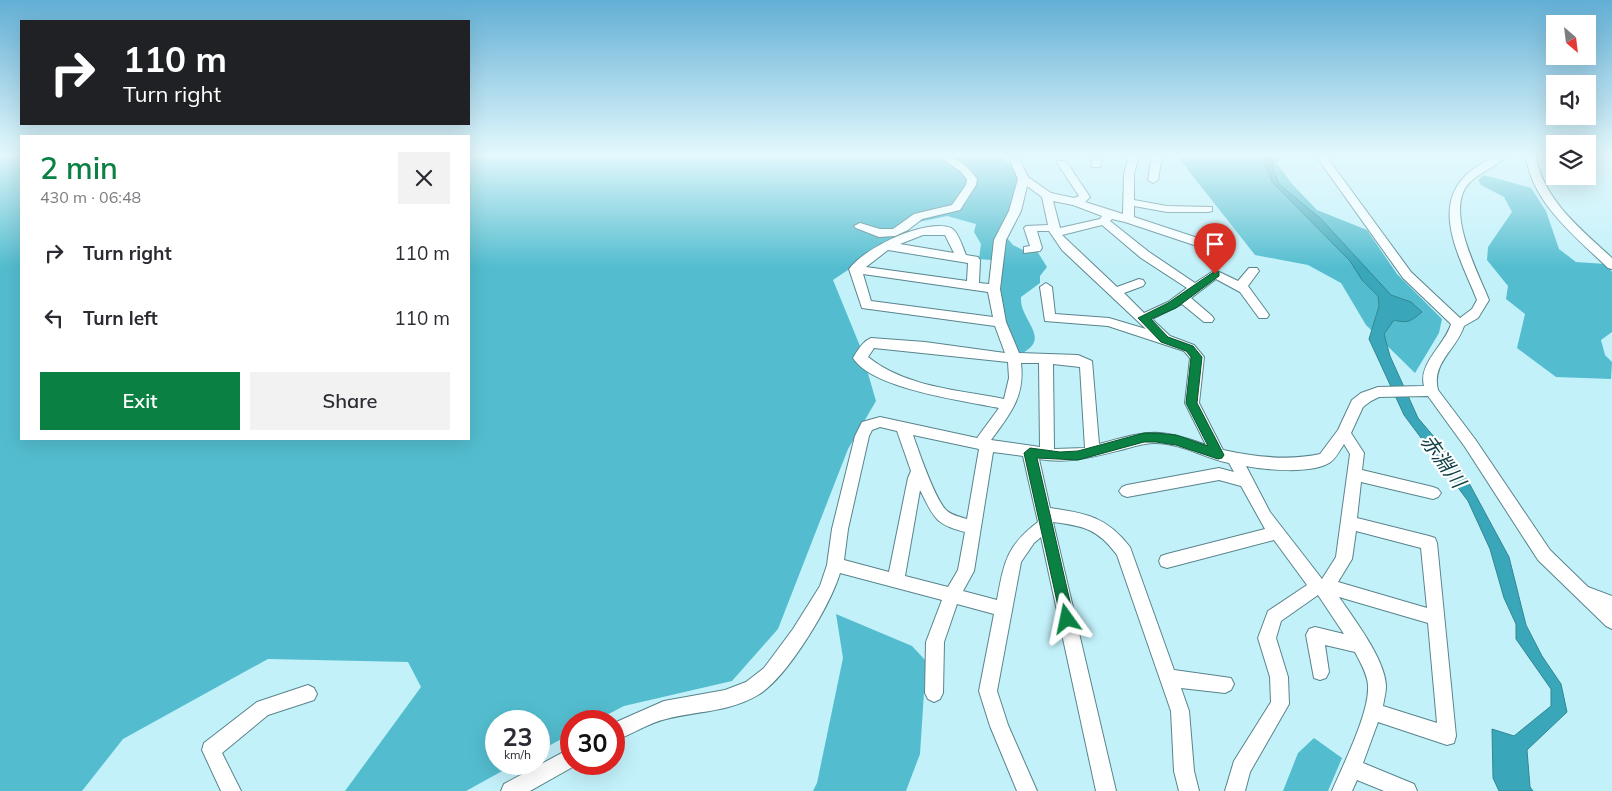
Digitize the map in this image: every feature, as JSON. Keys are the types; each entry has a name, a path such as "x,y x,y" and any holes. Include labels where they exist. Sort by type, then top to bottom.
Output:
{"street":[{"path":"860,226 879,234 895,232 904,228 918,216 956,208 966,193"},
{"path":"934,693 935,642 952,595 966,571 984,444 1009,405 1016,378 1014,358 1000,322 994,289 1000,240 1015,211 1020,193"},
{"path":"1043,193 1047,196 1076,202 1107,218 1145,254 1196,289"},
{"path":"1076,202 1085,197 1082,193"},
{"path":"1128,219 1129,193"},
{"path":"1348,193 1407,275 1458,323"},
{"path":"1457,193 1453,204 1458,230 1483,300 1480,310 1466,321 1458,323"},
{"path":"1546,193 1560,216 1612,265"},
{"path":"1047,196 1054,230 1113,293 1144,318 1165,339"},
{"path":"1129,202 1167,208 1208,209"},
{"path":"1028,250 1036,248 1030,228 1054,230 1107,218 1128,219 1209,246"},
{"path":"855,269 886,246 921,231 950,231 962,258"},
{"path":"886,246 974,260 973,284"},
{"path":"855,269 973,284 994,289"},
{"path":"855,269 866,305 1000,322"},
{"path":"1240,287 1253,271"},
{"path":"1144,318 1183,298 1215,274 1244,289 1263,315"},
{"path":"1113,293 1139,283"},
{"path":"1046,287 1049,318 1109,322 1189,348 1197,357 1192,403 1218,455"},
{"path":"1183,298 1208,319"},
{"path":"1458,323 1455,334 1433,365 1429,380 1432,391 1470,443 1544,555 1584,591 1612,621"},
{"path":"1009,405 893,380 868,367 860,358 871,342 1014,358 1078,360 1088,364 1092,452"},
{"path":"1046,359 1047,455"},
{"path":"625,727 664,710 725,700 752,690 770,674 799,634 827,589 835,565 840,529 866,426 880,422 1047,455 1078,455 1144,438 1156,437 1176,440 1218,455 1253,462 1302,464 1325,459 1344,433 1357,404 1366,397 1378,392 1432,391"},
{"path":"903,428 919,472 940,514 952,522 973,527"},
{"path":"1324,588 1344,559 1349,523 1357,453 1344,433"},
{"path":"1030,453 1106,791"},
{"path":"1234,458 1276,533 1324,588 1370,665 1377,685 1372,711 1342,791"},
{"path":"896,580 915,478 919,472"},
{"path":"1128,491 1219,474 1247,482"},
{"path":"1354,474 1433,493"},
{"path":"1027,791 999,726 988,692 1013,560 1028,538 1045,519 1089,520 1112,534 1124,552 1180,711 1184,771 1189,791"},
{"path":"1349,523 1428,543 1447,736 1372,711"},
{"path":"1167,561 1276,533"},
{"path":"835,565 1004,609"},
{"path":"1235,791 1241,768 1280,704 1279,677 1267,638 1274,616 1317,587 1436,618"},
{"path":"1584,591 1612,604"},
{"path":"1320,672 1315,635 1358,645"},
{"path":"1168,678 1225,684"},
{"path":"231,791 211,750 263,708 308,694"},
{"path":"511,791 560,763"},
{"path":"1352,768 1407,791"}],"shaded area":[{"path":"0,193 20,193 20,440 470,440 470,193 1014,193 1002,232 1013,245 1029,253 1037,251 1047,267 1040,276 1040,283 1021,297 1022,306 1035,336 1034,343 1029,349 1018,355 1000,300 1003,261 979,259 981,244 974,232 976,224 947,216 919,222 833,280 860,346 876,401 848,449 778,629 732,681 624,706 616,710 560,710 560,740 550,745 550,710 485,710 485,775 495,775 466,791 345,791 421,687 408,662 268,659 123,739 82,791 0,791"},
{"path":"1206,193 1301,193 1317,210 1367,230 1397,274 1442,319 1439,333 1415,373 1366,325 1341,283 1308,265 1255,255"},
{"path":"1496,193 1534,193 1546,211 1559,249 1576,262 1606,264 1612,272 1612,332 1601,340 1605,355 1612,362 1611,379 1556,377 1517,348 1525,314 1506,299 1508,286 1487,260 1488,247 1512,212 1504,197"},
{"path":"836,614 912,646 926,661 920,754 906,791 813,791 817,783 843,658"},
{"path":"1314,738 1342,758 1328,791 1283,791 1298,753"}],"water":[{"name":"赤淵川","path":"1283,193 1290,193 1321,219 1391,295 1411,302 1422,312 1409,321 1394,320 1384,334 1390,356 1418,418 1452,458 1469,483 1509,557 1526,625 1542,656 1561,684 1567,712 1527,750 1530,787 1533,791 1499,791 1493,778 1492,729 1514,736 1551,706 1551,689 1516,639 1516,624 1504,598 1490,549 1468,501 1404,415 1369,339 1379,306 1378,296 1362,280 1350,261"}],"route":[{"path":"1067,619 1030,453 1060,456 1078,455 1144,438 1156,437 1176,440 1218,455 1192,403 1197,357 1189,348 1165,339 1144,318 1172,305 1215,274"}]}
